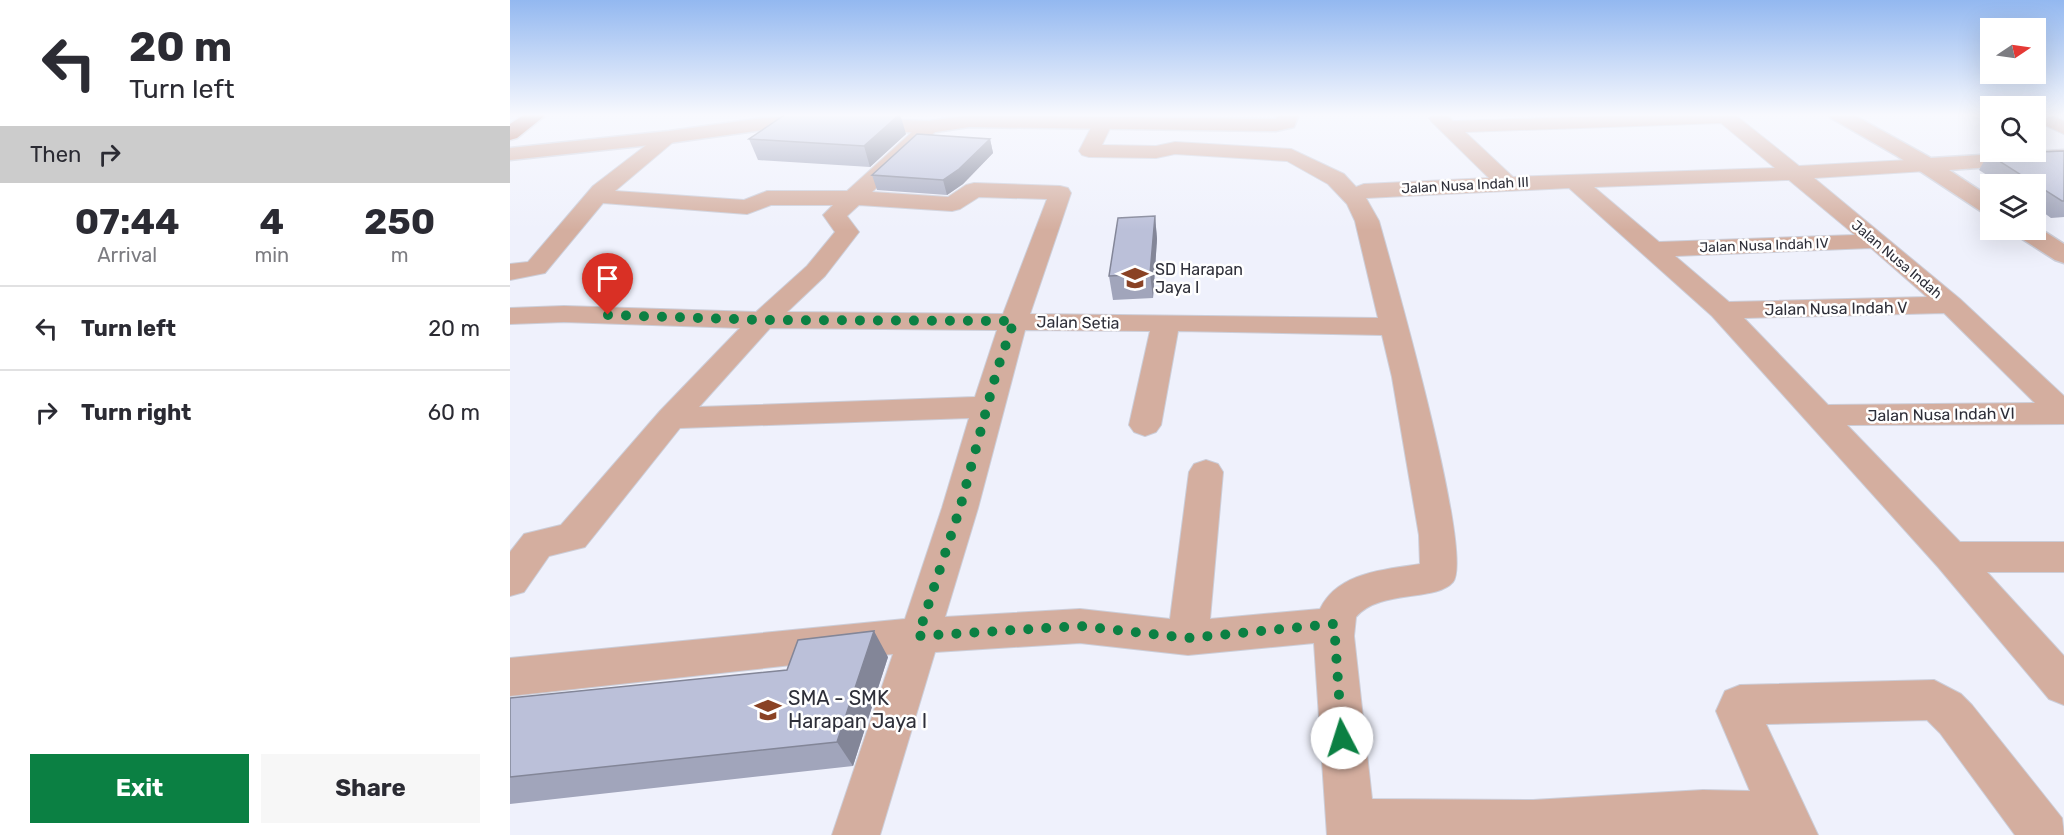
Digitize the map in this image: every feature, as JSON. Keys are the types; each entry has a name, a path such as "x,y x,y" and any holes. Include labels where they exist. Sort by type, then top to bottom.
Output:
{"street":[{"path":"510,272 536,268 597,196 650,153"},
{"path":"510,581 537,544 572,537 671,418 763,320 816,271 847,232 835,215 901,153"},
{"path":"1279,153 1300,159 1336,179 1356,201 1368,221 1407,377 1437,535 1439,572 1423,579 1367,589 1355,594 1341,606 1334,624 1351,829 1533,824 1704,814 1789,825"},
{"path":"1475,153 1505,182"},
{"name":"Jalan Nusa Indah","path":"1768,153 1877,241 1951,305 2063,413"},
{"path":"1905,153 1980,200"},
{"path":"1926,165 2064,156"},
{"name":"Jalan Nusa Indah III","path":"1364,191 1505,182 1793,174 1926,165"},
{"path":"1572,180 1722,310 1951,557 2064,686"},
{"path":"597,196 747,207 766,198 852,198 952,204 974,190 1060,193 1014,321 987,406 960,508 856,835"},
{"path":"2041,240 2064,255"},
{"name":"Jalan Nusa Indah IV","path":"1651,250 1877,241"},
{"name":"Jalan Nusa Indah V","path":"1722,310 1951,305"},
{"name":"Jalan Setia","path":"510,316 564,314 763,320 1394,327"},
{"path":"1144,424 1166,323"},
{"path":"671,418 987,406"},
{"name":"Jalan Nusa Indah VI","path":"1820,416 2063,413"},
{"path":"1188,638 1206,472"},
{"path":"1951,557 2064,557"},
{"path":"510,677 862,639 1080,626 1188,638 1334,624"},
{"path":"1789,825 1742,721 1738,711 1740,705 1934,700 1956,719 2045,835"}],"building":[{"path":"896,153 976,153 943,180 872,175"},
{"path":"2046,153 2064,153 2064,201 2046,191 2046,174 2019,174 2001,162 2046,162"},
{"path":"1155,216 1150,274 1109,276 1118,218"},
{"name":"SMA - SMK Harapan Jaya I","path":"874,631 837,742 510,777 510,698 787,670 798,640"}],"place":[{"name":"SD Harapan Jaya I","path":"1135,278"},
{"name":"SMA - SMK Harapan Jaya I","path":"768,710"}],"route":[{"path":"608,315 763,320 1014,321 997,370 960,508 918,636 1080,626 1188,638 1334,624 1342,738"}]}
